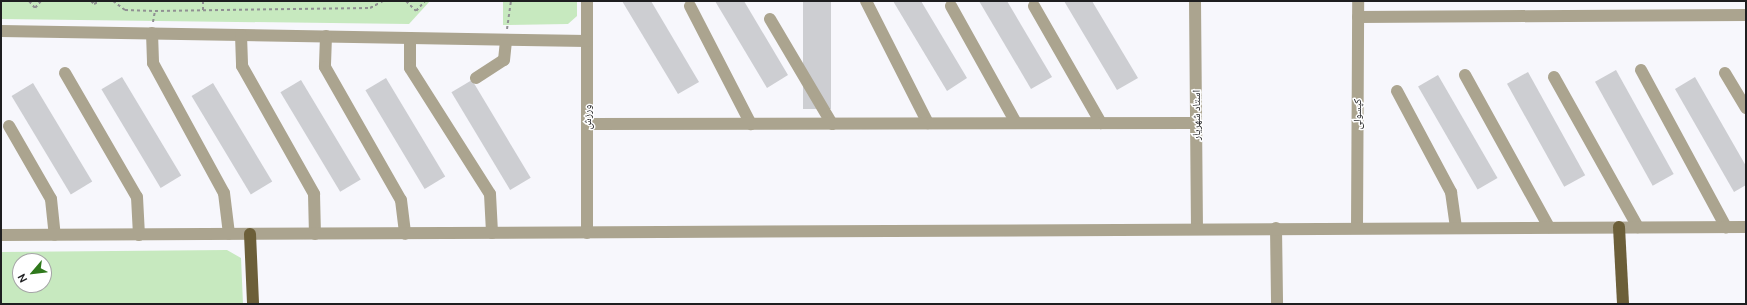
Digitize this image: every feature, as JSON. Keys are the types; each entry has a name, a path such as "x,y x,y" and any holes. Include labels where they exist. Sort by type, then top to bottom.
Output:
{"main road":[{"path":"1619,227 1624,304"},
{"path":"250,234 253,304"}],"street":[{"name":"ورزش","path":"587,1 587,233"},
{"path":"866,1 928,123"},
{"name":"استاد شهریار","path":"1195,1 1196,229"},
{"name":"کپسولی","path":"1357,228 1358,1"},
{"path":"690,6 751,124"},
{"path":"951,6 1016,123"},
{"path":"1034,6 1101,123"},
{"path":"1358,17 1746,15"},
{"path":"770,19 832,124"},
{"path":"1,31 587,41"},
{"path":"152,33 153,63 224,193 229,234"},
{"path":"241,35 242,66 314,194 315,234"},
{"path":"326,36 325,67 401,200 405,234"},
{"path":"410,38 410,68 490,194 492,233"},
{"path":"476,78 504,60 506,40"},
{"path":"1641,70 1726,227"},
{"path":"65,73 137,197 139,234"},
{"path":"1725,73 1746,108"},
{"path":"1465,75 1549,227"},
{"path":"1554,77 1638,227"},
{"path":"1397,91 1451,192 1456,228"},
{"path":"587,124 1196,123"},
{"path":"9,126 51,199 55,235"},
{"path":"1,235 1746,227"},
{"path":"1276,228 1277,304"}],"path":[{"path":"29,1 35,8 41,1"},
{"path":"90,1 94,4 100,1"},
{"path":"113,1 125,10 155,11 370,8 383,1"},
{"path":"203,1 203,10"},
{"path":"406,1 416,11 425,1"},
{"path":"506,40 511,1"},
{"path":"152,33 155,11"}],"green space":[{"path":"1,1 430,1 409,24 1,19"},
{"path":"503,1 577,1 577,16 568,24 503,25"},
{"path":"227,250 241,258 243,304 1,304 1,252"}],"building":[{"path":"622,1 651,1 699,82 678,94"},
{"path":"715,1 744,1 788,75 767,88"},
{"path":"803,1 831,1 831,109 803,109"},
{"path":"893,1 921,1 967,78 947,91"},
{"path":"979,1 1007,1 1052,77 1031,89"},
{"path":"1064,1 1092,1 1138,78 1117,90"},
{"path":"1616,70 1674,174 1653,186 1595,82"},
{"path":"1528,72 1585,175 1564,187 1507,84"},
{"path":"1438,75 1498,178 1478,190 1418,86"},
{"path":"122,77 181,176 161,188 101,89"},
{"path":"1695,77 1746,166 1746,185 1734,192 1675,89"},
{"path":"386,78 445,177 425,189 365,90"},
{"path":"301,80 361,179 340,192 280,92"},
{"path":"472,80 531,178 510,190 451,92"},
{"path":"33,83 92,182 71,194 12,96"},
{"path":"213,83 272,182 251,194 192,96"}]}
